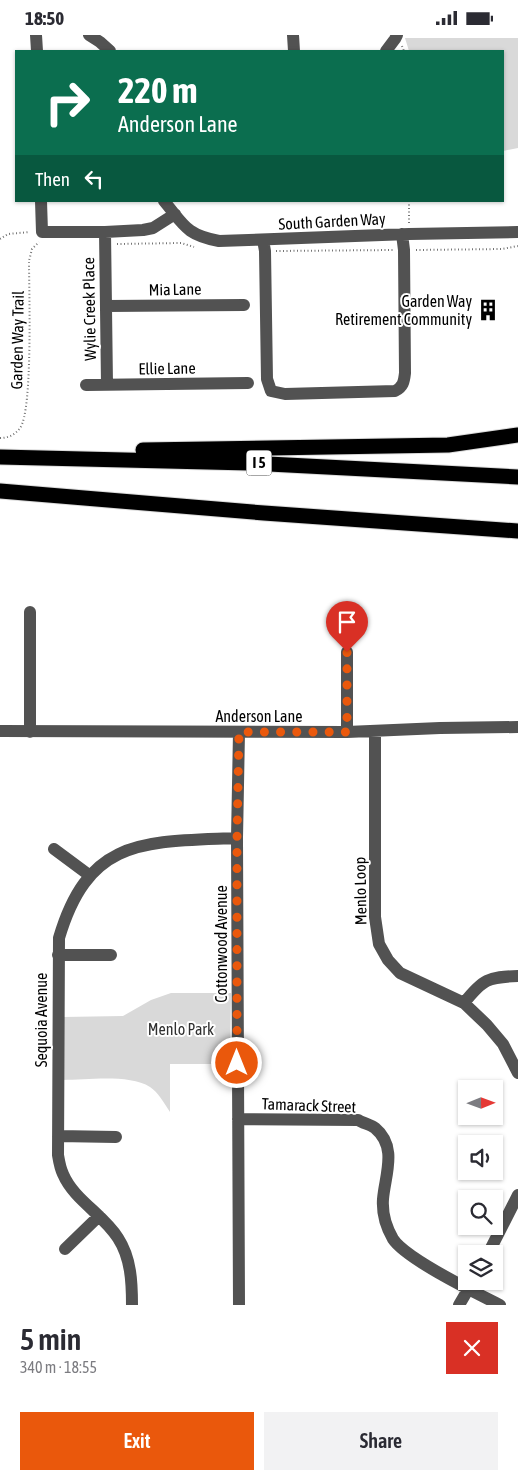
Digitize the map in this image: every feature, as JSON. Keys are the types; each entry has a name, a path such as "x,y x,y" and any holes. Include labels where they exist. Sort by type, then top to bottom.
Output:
{"highway":[{"path":"94,458 124,450 448,445 518,435"},
{"name":"I 5","path":"0,457 259,463 518,477"},
{"path":"0,491 514,531"}],"street":[{"path":"36,35 37,50"},
{"path":"89,35 109,50"},
{"path":"293,35 294,50"},
{"path":"387,50 397,35"},
{"path":"41,202 42,232 105,232 153,228 175,214"},
{"name":"South Garden Way","path":"165,202 192,233 219,241 518,232"},
{"name":"Wylie Creek Place","path":"105,232 106,384"},
{"path":"264,240 267,379 271,391 285,393 395,391 401,388 405,373 404,250 406,234"},
{"name":"Mia Lane","path":"106,306 244,305"},
{"name":"Ellie Lane","path":"86,385 248,383"},
{"path":"30,612 30,732"},
{"path":"347,652 347,732"},
{"name":"Anderson Lane","path":"0,731 347,732 518,727"},
{"name":"Menlo Loop","path":"375,731 374,917 379,944 388,960 400,973 464,1003 487,1025 503,1044 518,1073"},
{"name":"Cottonwood Avenue","path":"238,1305 237,839 239,732"},
{"name":"Sequoia Avenue","path":"132,1305 132,1282 127,1255 119,1238 109,1225 70,1186 62,1173 58,1155 58,938 65,915 74,896 89,875 119,853 141,845 164,841 237,839"},
{"path":"54,849 89,875"},
{"path":"58,955 111,955"},
{"path":"464,1003 477,986 486,980 518,976"},
{"name":"Tamarack Street","path":"238,1119 358,1121 374,1127 386,1140 390,1158 383,1201 385,1222 394,1240 408,1254 458,1279"},
{"path":"58,1136 116,1137"},
{"path":"493,1245 518,1195"},
{"path":"65,1249 98,1216"},
{"path":"459,1305 468,1290"},
{"name":"Tamarack Street","path":"478,1290 500,1305"}],"path":[{"path":"406,234 408,202"},
{"path":"0,239 8,234 19,232 42,232"},
{"name":"Garden Way Trail","path":"0,438 6,438 14,434 21,427 26,407 29,363 29,261 32,249 39,243 42,232"}],"green space":[{"path":"405,38 518,38 518,148 504,151 504,50 409,50"},
{"name":"Menlo Park","path":"171,993 231,993 230,1064 170,1064 170,1112 161,1098 150,1087 131,1080 63,1080 63,1017 123,1016 151,1000"}],"place":[{"name":"Garden Way Retirement Community","path":"488,310"}],"route":[{"path":"237,1063 239,732 347,732 347,652"}]}
